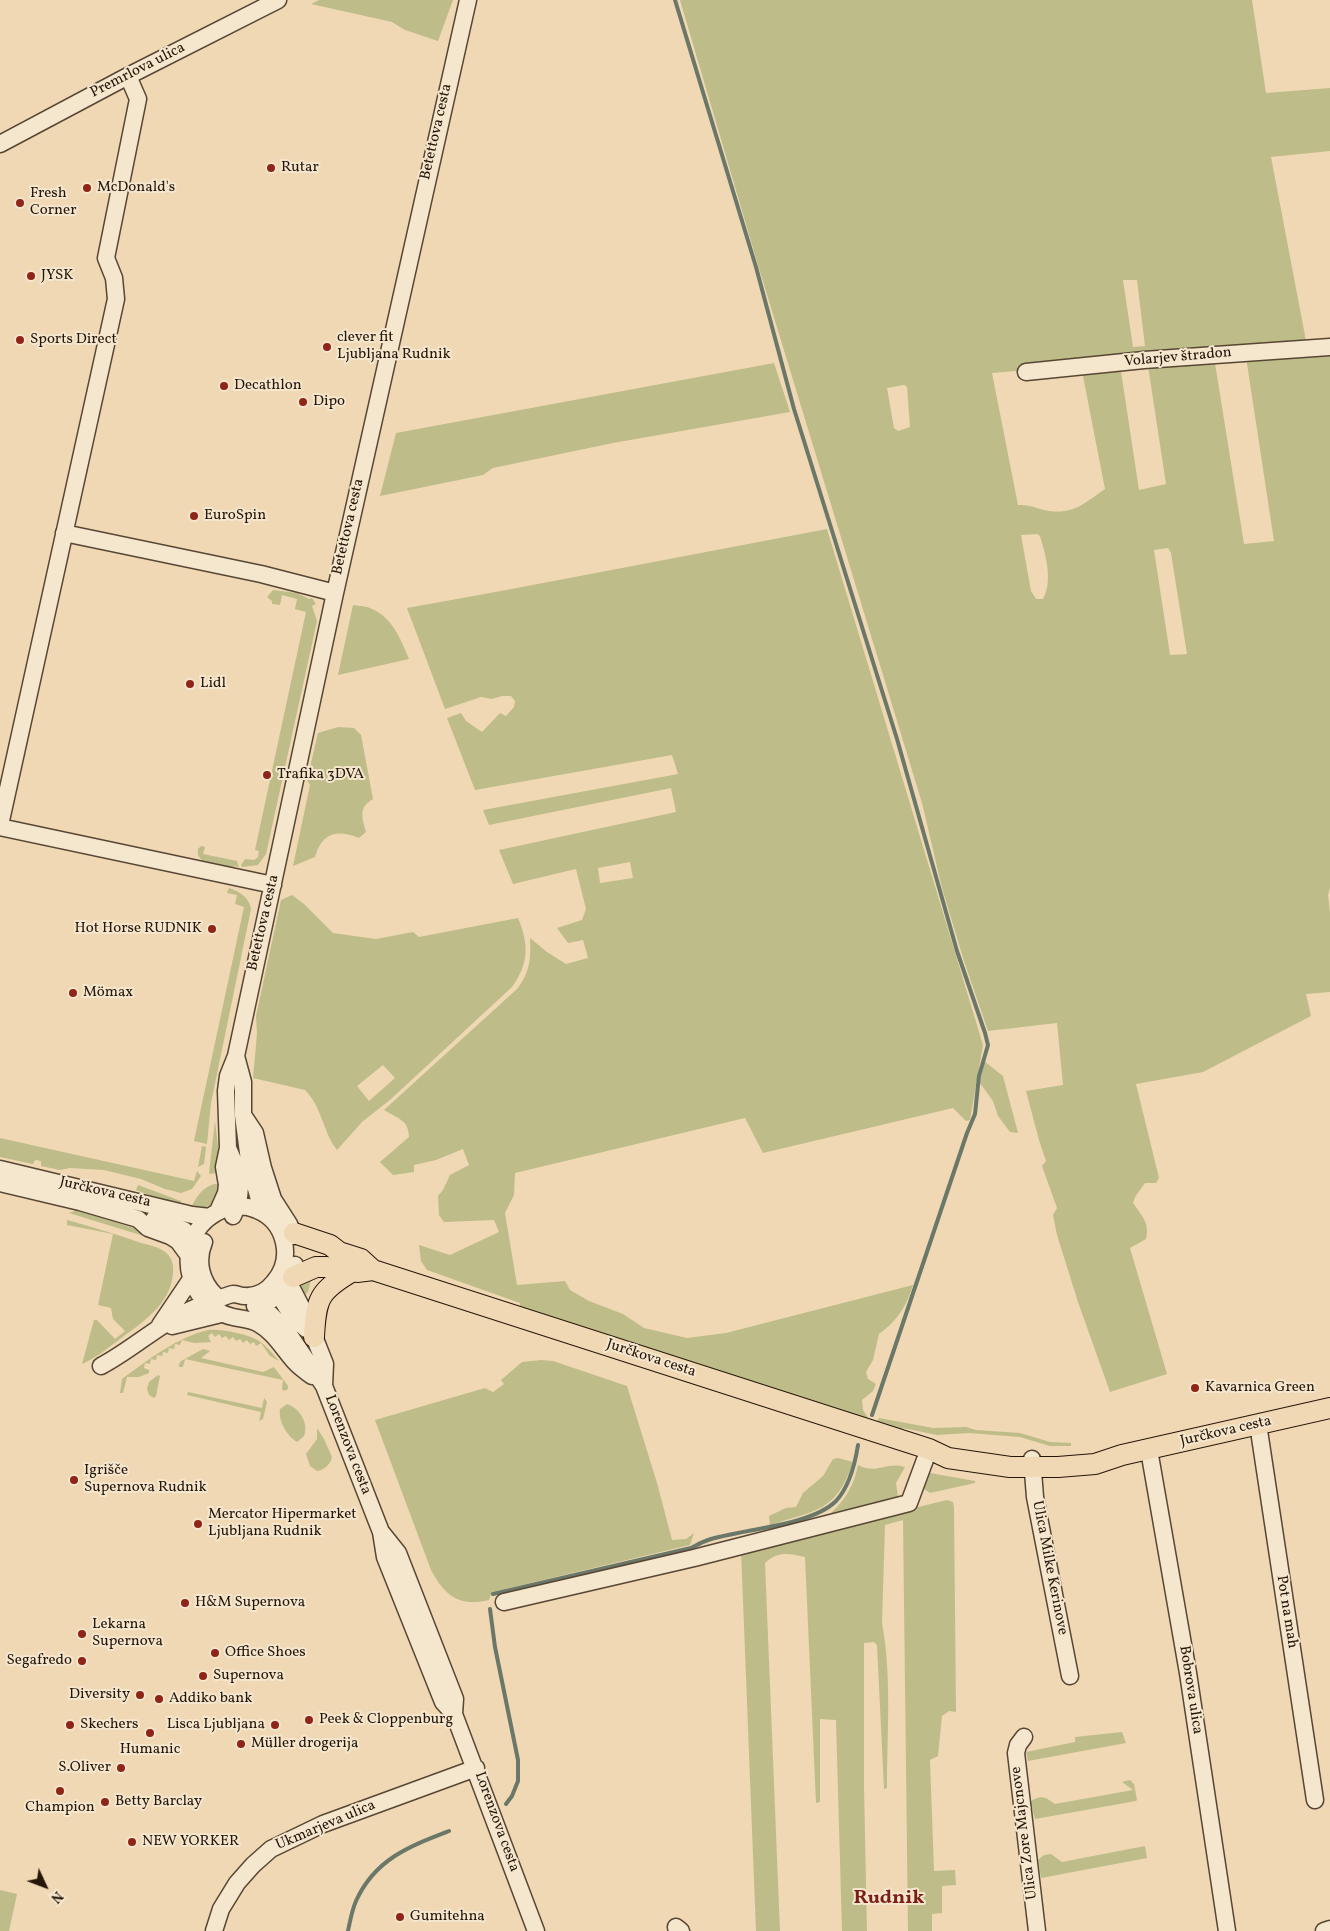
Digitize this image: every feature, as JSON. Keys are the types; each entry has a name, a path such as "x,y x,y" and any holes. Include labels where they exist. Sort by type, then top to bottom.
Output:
{"main road":[{"name":"Jurčkova cesta","path":"292,1242 329,1254 339,1252 361,1259 373,1270"},
{"name":"Jurčkova cesta","path":"284,1284 316,1267 338,1268 353,1272 373,1270 929,1449 948,1458 1010,1467 1032,1463 1122,1455 1330,1408"},
{"name":"Jurčkova cesta","path":"314,1337 316,1307 324,1292 333,1283 353,1272"}],"street":[{"name":"Premrlova ulica","path":"0,144 128,76 278,0"},
{"name":"Betettova cesta","path":"194,1248 200,1227 224,1213 227,1185 224,1167 228,1148 226,1091 228,1076 236,1056 335,593 468,0"},
{"path":"128,76 138,99 106,258 114,278 116,299 0,826 272,885"},
{"name":"Volarjev štradon","path":"1026,372 1144,360 1330,347"},
{"path":"64,533 261,574 335,593"},
{"name":"Betettova cesta","path":"236,1056 243,1082 243,1116 250,1168 263,1213"},
{"path":"191,1279 216,1305 255,1306 268,1302 284,1284 296,1262 292,1242 273,1199 263,1168 255,1133 243,1116"},
{"name":"Jurčkova cesta","path":"0,1169 192,1215 224,1213"},
{"name":"Jurčkova cesta","path":"0,1183 80,1202 138,1219 152,1218 171,1224 184,1230 194,1248"},
{"path":"101,1366 121,1356 157,1328 191,1279 194,1248 206,1238 224,1213 250,1207 263,1213 292,1242"},
{"path":"224,1213 252,1219 263,1227 273,1243 292,1242"},
{"path":"194,1248 204,1279 212,1292 216,1305"},
{"path":"157,1328 182,1325 233,1294 254,1295 284,1284"},
{"name":"Lorenzova cesta","path":"284,1284 314,1337 325,1364 324,1386"},
{"name":"Lorenzova cesta","path":"216,1305 263,1326 276,1338 295,1362 324,1386"},
{"name":"Lorenzova cesta","path":"255,1306 270,1314 286,1330 324,1386 381,1532 386,1557 443,1702 454,1714 476,1768 536,1931"},
{"name":"Pot na mah","path":"1258,1424 1314,1800"},
{"path":"504,1602 694,1558 909,1503 929,1449"},
{"name":"Bobrova ulica","path":"1149,1450 1188,1673 1226,1931"},
{"name":"Ulica Milke Kerinove","path":"1032,1463 1034,1497 1070,1676"},
{"name":"Ulica Zore Majcnove","path":"1024,1737 1018,1745 1016,1753 1037,1931"},
{"name":"Ukmarjeva ulica","path":"214,1931 221,1909 236,1883 253,1864 271,1849 323,1824 476,1768"},
{"path":"1324,1931 1330,1929"}],"shaded area":[{"path":"319,0 453,0 438,41 405,30 392,22 311,4"},
{"path":"680,0 1252,0 1266,93 1330,88 1330,151 1271,157 1307,346 992,373 1018,505 1060,512 1076,508 1105,489 1082,371 1120,365 1139,490 1166,484 1148,366 1214,357 1244,544 1274,541 1246,357 1330,351 1330,888 1328,895 1330,912 1330,992 1306,994 1311,1016 1203,1072 1136,1084 1159,1178 1156,1183 1145,1183 1135,1197 1133,1203 1146,1224 1147,1233 1146,1239 1130,1248 1167,1374 1110,1392 1078,1302 1057,1235 1053,1215 1057,1208 1042,1166 1046,1161 1026,1091 1063,1085 1057,1023 988,1031 942,888 922,803 758,265","holes":["1123,280 1137,280 1145,346 1133,347","904,385 907,387 910,427 898,431 894,428 887,388","1037,534 1040,536 1048,576 1048,584 1043,599 1036,599 1031,591 1021,535","1168,548 1171,553 1187,654 1170,655 1154,550"]},
{"path":"774,363 790,412 613,443 493,468 483,475 380,496 396,433"},
{"path":"827,529 983,1045 970,1120 966,1121 953,1108 763,1153 745,1118 515,1173 514,1195 505,1213 517,1285 565,1281 570,1290 589,1301 623,1314 644,1328 687,1338 726,1333 913,1285 900,1312 891,1324 879,1334 873,1360 866,1372 868,1379 876,1384 873,1391 862,1400 863,1410 869,1419 520,1306 520,1303 427,1270 421,1261 419,1245 450,1255 499,1232 494,1220 444,1222 439,1215 438,1196 450,1175 469,1165 463,1149 436,1160 414,1165 414,1172 393,1175 380,1162 409,1137 405,1123 384,1110 517,989 525,977 529,965 530,938 566,964 588,958 583,940 568,943 557,928 582,920 586,909 576,869 513,884 499,850 676,812 671,788 489,825 483,810 678,774 672,755 475,790 447,718 461,713 466,721 482,732 500,713 506,716 514,707 515,701 511,696 492,699 481,697 445,709 407,608","holes":["630,862 633,878 600,883 598,868"]},
{"path":"273,590 297,593 309,599 312,598 316,604 312,606 317,621 266,854 258,865 242,867 241,865 245,859 254,860 258,857 259,851 255,850 306,612 295,609 297,599 282,595 280,605 272,604 272,601 267,597"},
{"path":"353,605 370,608 386,618 403,644 409,659 338,675"},
{"path":"338,727 354,728 361,735 373,799 368,802 362,813 366,832 359,838 344,834 331,835 322,843 315,857 293,866 310,785 307,780 318,733"},
{"path":"201,846 205,847 203,854 237,861 239,867 234,866 233,868 202,861 198,855 198,849"},
{"path":"229,888 243,896 248,901 251,909 211,1103 207,1144 194,1141 244,907 235,904 237,895 227,893"},
{"path":"292,895 304,904 333,933 376,939 413,932 419,937 518,918 522,927 526,954 522,970 512,987 391,1099 362,1122 337,1150 328,1135 315,1104 305,1090 253,1078 257,1034 256,1016 281,900","holes":["383,1065 395,1078 369,1101 357,1086"]},
{"path":"984,1061 1003,1076 1018,1133 1010,1132 998,1116 993,1101 980,1083"},
{"path":"215,1121 221,1172 210,1174 209,1173"},
{"path":"0,1138 194,1181 197,1171 201,1176 192,1189 181,1193 165,1189 141,1179 104,1170 70,1168 60,1170 41,1166 41,1161 35,1160 33,1164 0,1157"},
{"path":"202,1146 206,1147 204,1164 198,1167"},
{"path":"214,1184 223,1184 212,1204 204,1208 190,1209 197,1197"},
{"path":"138,1185 181,1201 179,1206 136,1190"},
{"path":"77,1210 162,1237 160,1241 69,1213"},
{"path":"67,1220 154,1246 169,1256 173,1267 171,1284 167,1294 154,1311 138,1326 82,1364 94,1320 97,1320 115,1339 125,1331 113,1319 111,1308 98,1305 113,1234 67,1225"},
{"path":"311,1280 308,1292 301,1299 298,1285"},
{"path":"208,1330 234,1332 254,1338 265,1345 279,1361 270,1356 261,1343 256,1346 254,1342 250,1344 247,1340 243,1343 240,1339 236,1341 233,1337 229,1340 226,1336 222,1338 219,1334 215,1337 212,1333 208,1336 211,1342 194,1343 182,1340 180,1345 175,1344 174,1349 169,1348 168,1353 163,1352 162,1356 157,1355 156,1360 151,1359 150,1364 145,1363 144,1368 149,1370 149,1373 139,1377 127,1377 123,1393 120,1393 122,1379 143,1364 175,1343 197,1333"},
{"path":"203,1349 210,1351 201,1358 263,1372 274,1367 288,1386 288,1389 284,1391 282,1389 283,1380 185,1359 183,1367 179,1367 181,1361"},
{"path":"553,1361 627,1386 657,1483 672,1540 686,1539 694,1533 690,1545 492,1592 489,1600 469,1602 461,1600 448,1593 442,1587 431,1570 375,1420 485,1388 493,1392 504,1384 501,1380 522,1362"},
{"path":"158,1375 160,1376 154,1398 149,1395 147,1389 149,1382"},
{"path":"188,1392 262,1408 264,1398 267,1402 263,1419 259,1421 261,1412 187,1395"},
{"path":"287,1404 296,1409 304,1422 304,1436 297,1442 287,1432 280,1418 280,1409"},
{"path":"879,1418 933,1428 966,1427 976,1430 1020,1433 1050,1442 1071,1443 1071,1446 1050,1446 1020,1437 969,1433 937,1435 903,1428 902,1430 876,1423"},
{"path":"317,1428 332,1457 327,1466 317,1471 310,1466 306,1454 317,1439"},
{"path":"838,1458 853,1462 846,1479 831,1500 812,1512 770,1525 769,1516 786,1508 796,1507 803,1493 823,1476 833,1459"},
{"path":"858,1465 871,1469 892,1466 905,1467 896,1483 898,1497 888,1503 832,1517 831,1513 845,1497 852,1485"},
{"path":"930,1473 975,1481 975,1483 930,1493 924,1489"},
{"path":"947,1500 953,1502 954,1508 956,1712 949,1711 942,1716 938,1756 930,1760 934,1871 955,1870 956,1885 942,1886 942,1913 932,1914 932,1931 908,1931 903,1520 885,1525 882,1623 887,1664 888,1705 887,1788 884,1789 877,1645 874,1642 864,1643 867,1931 842,1931 836,1720 820,1719 820,1802 816,1803 805,1557 784,1554 774,1556 765,1563 780,1931 756,1931 741,1550"},
{"path":"1122,1732 1126,1743 1028,1761 1026,1752 1075,1742 1075,1737"},
{"path":"1130,1780 1134,1784 1136,1801 1035,1819 1030,1802 1037,1798 1046,1798 1055,1804 1133,1790 1122,1782"},
{"path":"1145,1846 1147,1858 1041,1878 1038,1860 1044,1855 1051,1854 1062,1862"},
{"path":"0,1890 17,1894 9,1931 0,1931"}],"waterway":[{"path":"675,0 756,267 794,409 897,739 957,951 988,1045 979,1076 975,1114 872,1415"},
{"path":"493,1594 691,1548 722,1536 775,1526 810,1516 825,1509 841,1495 851,1474 858,1445"},
{"path":"490,1609 495,1647 518,1760 518,1781 512,1796 506,1804"},
{"path":"348,1931 356,1901 373,1874 383,1864 407,1849 449,1831"}],"place":[{"name":"Rutar","path":"271,168"},
{"name":"McDonald's","path":"87,188"},
{"name":"Fresh Corner","path":"20,203"},
{"name":"JYSK","path":"31,276"},
{"name":"Sports Direct","path":"20,340"},
{"name":"clever fit Ljubljana Rudnik","path":"327,347"},
{"name":"Decathlon","path":"224,386"},
{"name":"Dipo","path":"303,402"},
{"name":"EuroSpin","path":"194,516"},
{"name":"Lidl","path":"190,684"},
{"name":"Trafika 3DVA","path":"267,775"},
{"name":"Hot Horse RUDNIK","path":"212,929"},
{"name":"Mömax","path":"73,993"},
{"name":"Kavarnica Green","path":"1195,1388"},
{"name":"Igrišče Supernova Rudnik","path":"74,1480"},
{"name":"Mercator Hipermarket Ljubljana Rudnik","path":"198,1524"},
{"name":"H&M Supernova","path":"185,1603"},
{"name":"Lekarna Supernova","path":"82,1634"},
{"name":"Office Shoes","path":"215,1653"},
{"name":"Segafredo","path":"82,1661"},
{"name":"Supernova","path":"203,1676"},
{"name":"Diversity","path":"140,1695"},
{"name":"Addiko bank","path":"159,1699"},
{"name":"Peek & Cloppenburg","path":"309,1720"},
{"name":"Skechers","path":"70,1725"},
{"name":"Lisca Ljubljana","path":"275,1725"},
{"name":"Humanic","path":"150,1733"},
{"name":"Müller drogerija","path":"241,1744"},
{"name":"S.Oliver","path":"121,1768"},
{"name":"Champion","path":"60,1791"},
{"name":"Betty Barclay","path":"105,1802"},
{"name":"NEW YORKER","path":"132,1842"},
{"name":"Gumitehna","path":"400,1917"}],"district":[{"name":"Rudnik","path":"889,1899"}]}
